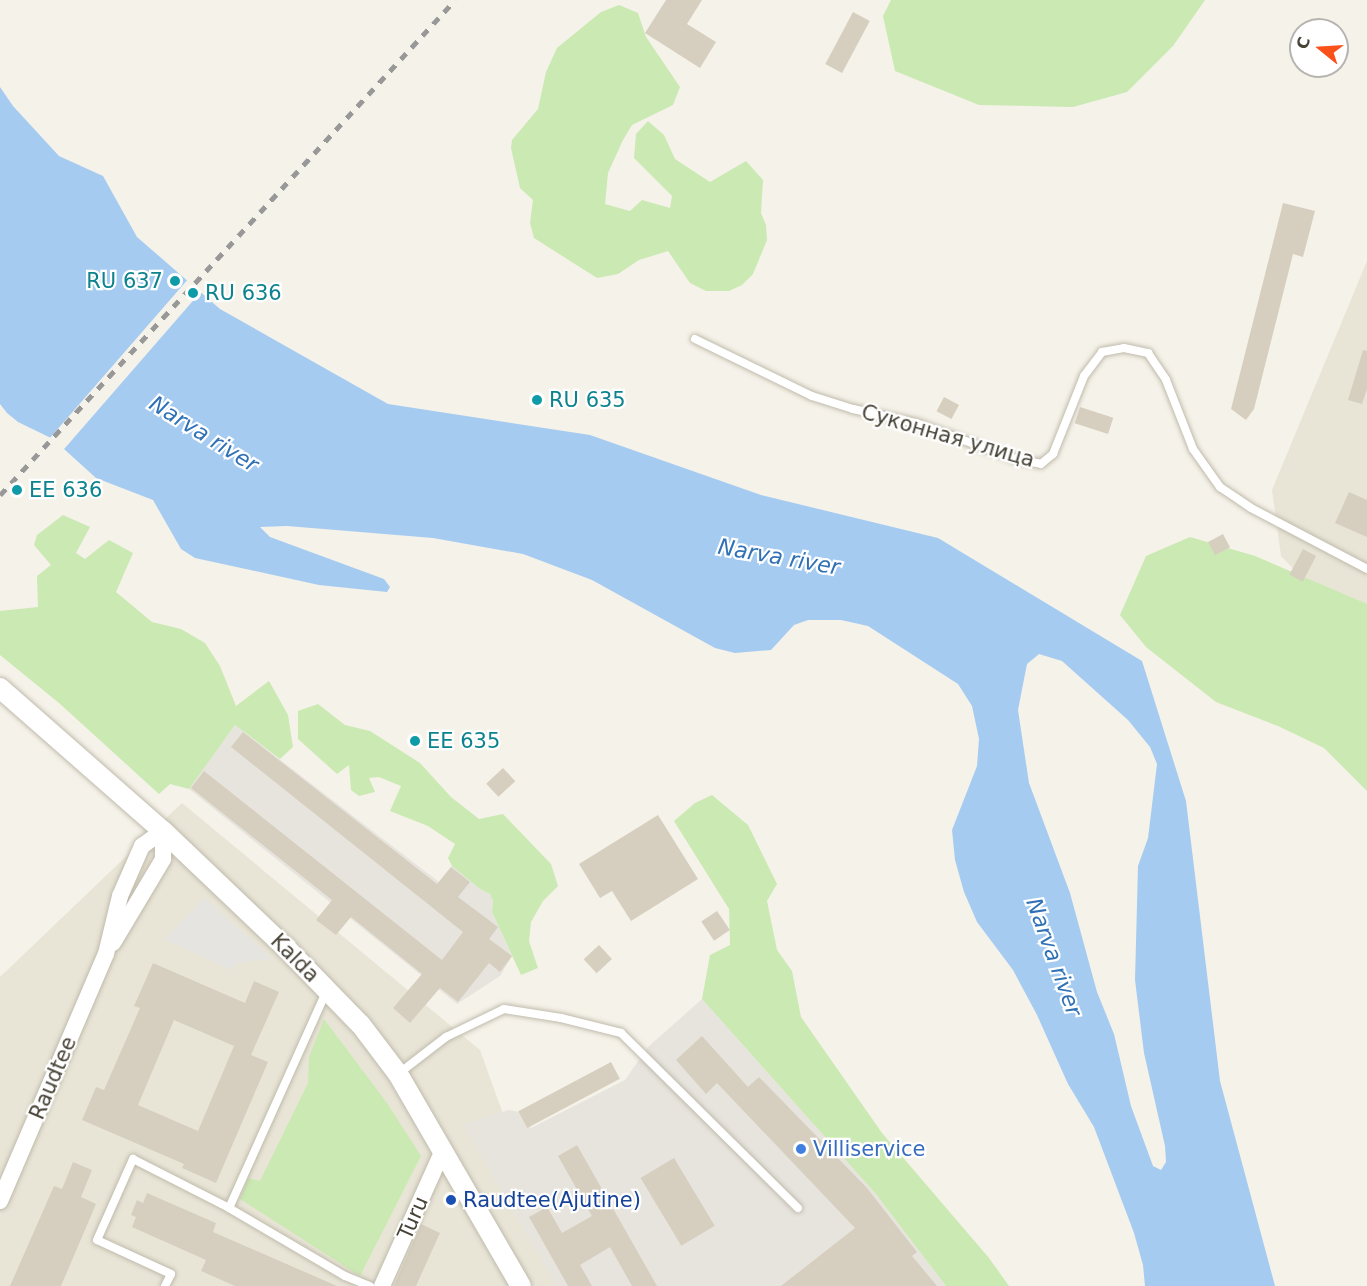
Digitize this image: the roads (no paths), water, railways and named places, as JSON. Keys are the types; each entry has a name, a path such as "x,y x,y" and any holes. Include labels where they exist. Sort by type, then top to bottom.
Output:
{"street":[{"name":"Kalda","path":"0,688 163,831 361,1025 398,1074 521,1286"},
{"name":"Raudtee","path":"0,1201 106,954 120,896 142,846 163,831"},
{"name":"Raudtee","path":"106,954 138,905 163,859 163,831"},
{"name":"Turu","path":"382,1286 443,1150"}],"lane":[{"name":"Суконная улица","path":"695,339 812,396 853,409 916,423 1016,459 1041,464 1053,454 1084,376 1102,352 1125,348 1148,353 1166,380 1193,449 1220,488 1251,508 1367,569"},
{"path":"229,1208 327,990"},
{"path":"398,1074 446,1037 504,1009 561,1018 621,1033 798,1208"},
{"path":"165,1286 171,1274 97,1240 133,1159 229,1208 345,1276 370,1286"}],"water":[{"name":"Narva river","path":"0,87 13,106 59,156 103,176 137,237 220,309 388,404 590,435 761,495 938,538 1142,661 1186,801 1220,1081 1275,1286 1145,1286 1143,1265 1134,1233 1094,1127 1068,1084 1037,1015 1013,970 977,922 964,892 955,860 952,830 977,766 979,739 972,706 958,684 868,626 841,620 808,620 794,625 771,650 735,653 715,648 592,580 523,554 433,538 287,526 260,527 270,537 384,579 390,587 387,592 319,585 195,558 181,549 153,500 96,478 53,439 18,422 0,404","holes":["1039,654 1062,661 1128,720 1150,747 1157,764 1148,838 1138,866 1135,980 1144,1053 1165,1146 1166,1162 1161,1170 1153,1166 1131,1106 1114,1034 1097,992 1070,893 1029,783 1018,710 1027,664"]}],"railway":[{"path":"0,495 455,0"}],"place":[{"name":"RU 637","path":"175,281"},
{"name":"RU 636","path":"193,293"},
{"name":"RU 635","path":"537,400"},
{"name":"EE 636","path":"17,490"},
{"name":"EE 635","path":"415,741"},
{"name":"Villiservice","path":"801,1149"},
{"name":"Raudtee(Ajutine)","path":"451,1200"}]}
